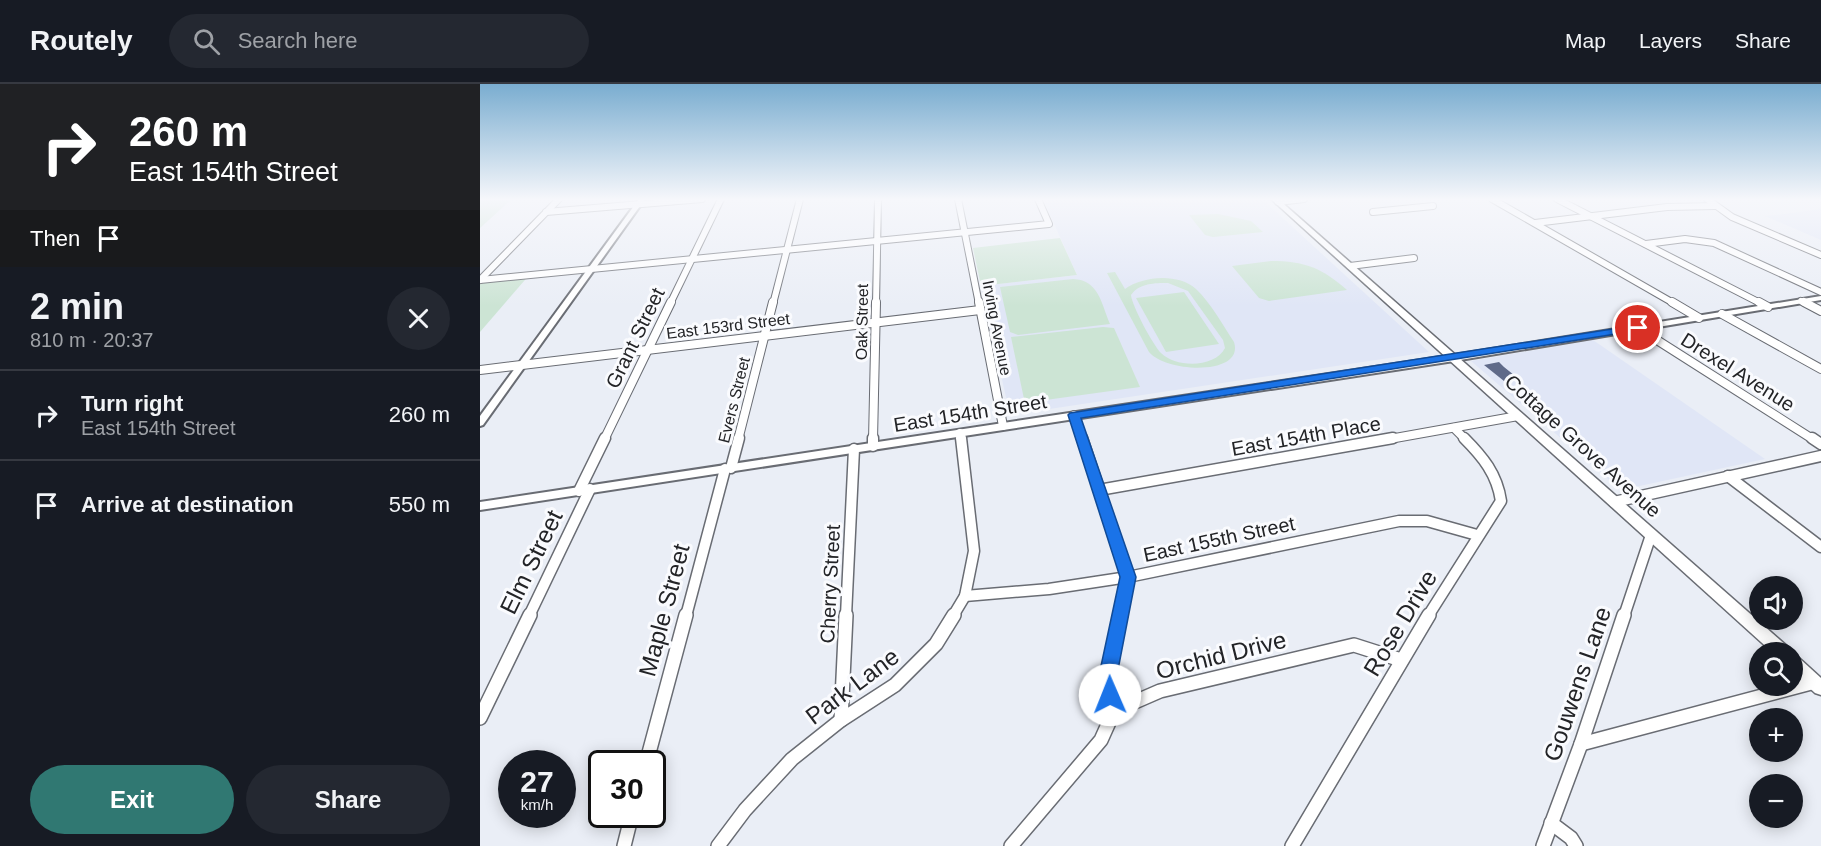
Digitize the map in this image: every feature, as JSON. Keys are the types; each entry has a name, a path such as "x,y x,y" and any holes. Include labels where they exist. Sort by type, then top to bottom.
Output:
{"main road":[{"name":"Cottage Grove Avenue","path":"1314,235 1771,642"},
{"path":"1803,672 1818,685"}],"street":[{"path":"480,280 524,235"},
{"path":"480,423 616,235"},
{"name":"Grant Street","path":"584,490 704,235"},
{"name":"Evers Street","path":"728,468 791,235"},
{"name":"Oak Street","path":"873,446 877,235"},
{"path":"480,280 939,235"},
{"name":"Irving Avenue","path":"965,235 1003,426"},
{"name":"Drexel Avenue","path":"1553,235 1699,318"},
{"path":"1626,235 1768,307"},
{"path":"1691,239 1692,235"},
{"path":"1700,235 1714,238 1714,243"},
{"path":"1772,235 1821,255"},
{"path":"1644,244 1691,239 1714,243 1821,292"},
{"path":"1350,266 1414,258"},
{"name":"East 154th Street","path":"480,506 1454,358 1821,298"},
{"path":"1801,301 1821,311"},
{"name":"East 153rd Street","path":"480,370 980,310"},
{"path":"1722,314 1821,369"},
{"name":"Drexel Avenue","path":"1638,328 1821,444"},
{"path":"1011,846 1101,740 1114,711 1107,680 1128,577 1074,415"},
{"name":"East 154th Place","path":"1099,490 1518,417"},
{"name":"Rose Drive","path":"1292,846 1401,660 1501,501 1500,486 1494,471 1454,428"},
{"name":"Park Lane","path":"718,846 745,810 792,759 841,720 895,685 936,644 965,596 974,551 960,433"},
{"name":"Cherry Street","path":"841,720 854,449"},
{"path":"1614,502 1821,456"},
{"name":"Maple Street","path":"650,750 728,468"},
{"path":"1728,477 1821,547"},
{"name":"Elm Street","path":"480,718 584,490"},
{"name":"East 155th Street","path":"965,596 1048,589 1128,577 1399,521 1427,521 1478,535"},
{"name":"Gouwens Lane","path":"1543,846 1581,744 1651,536"},
{"name":"Orchid Drive","path":"1114,711 1160,691 1354,645 1401,660"},
{"path":"1581,744 1818,685"},
{"path":"1551,823 1571,838 1576,846"},
{"path":"624,846 628,828"}],"shaded area":[{"path":"1059,235 1301,235 1429,352 1010,415 981,286 1077,275"},
{"path":"1808,235 1821,235 1821,240"},
{"path":"1593,340 1765,459 1621,490 1471,361"}],"green space":[{"path":"1205,235 1237,235 1213,237"},
{"path":"1060,238 1077,275 981,286 973,248"},
{"path":"1271,261 1294,262 1312,267 1329,276 1347,290 1269,301 1259,298 1232,266"},
{"path":"1115,272 1125,289 1141,281 1160,278 1180,280 1189,284 1201,294 1216,314 1234,342 1234,353 1228,361 1202,368 1171,364 1158,359 1149,352 1107,273","holes":["1158,283 1168,283 1188,291 1223,340 1225,348 1213,359 1195,364 1176,361 1161,353 1143,325 1131,295 1138,288"]},
{"path":"531,273 480,332 480,278"},
{"path":"1082,280 1094,288 1110,324 1018,335 1010,332 1000,287"},
{"path":"1184,292 1219,344 1166,352 1136,298"},
{"path":"1103,327 1114,328 1140,387 1031,402 1024,399 1011,337"}],"building":[{"path":"1499,362 1519,379 1504,381 1484,365"}],"route":[{"path":"1110,695 1107,680 1128,577 1074,415 1638,328"}]}
